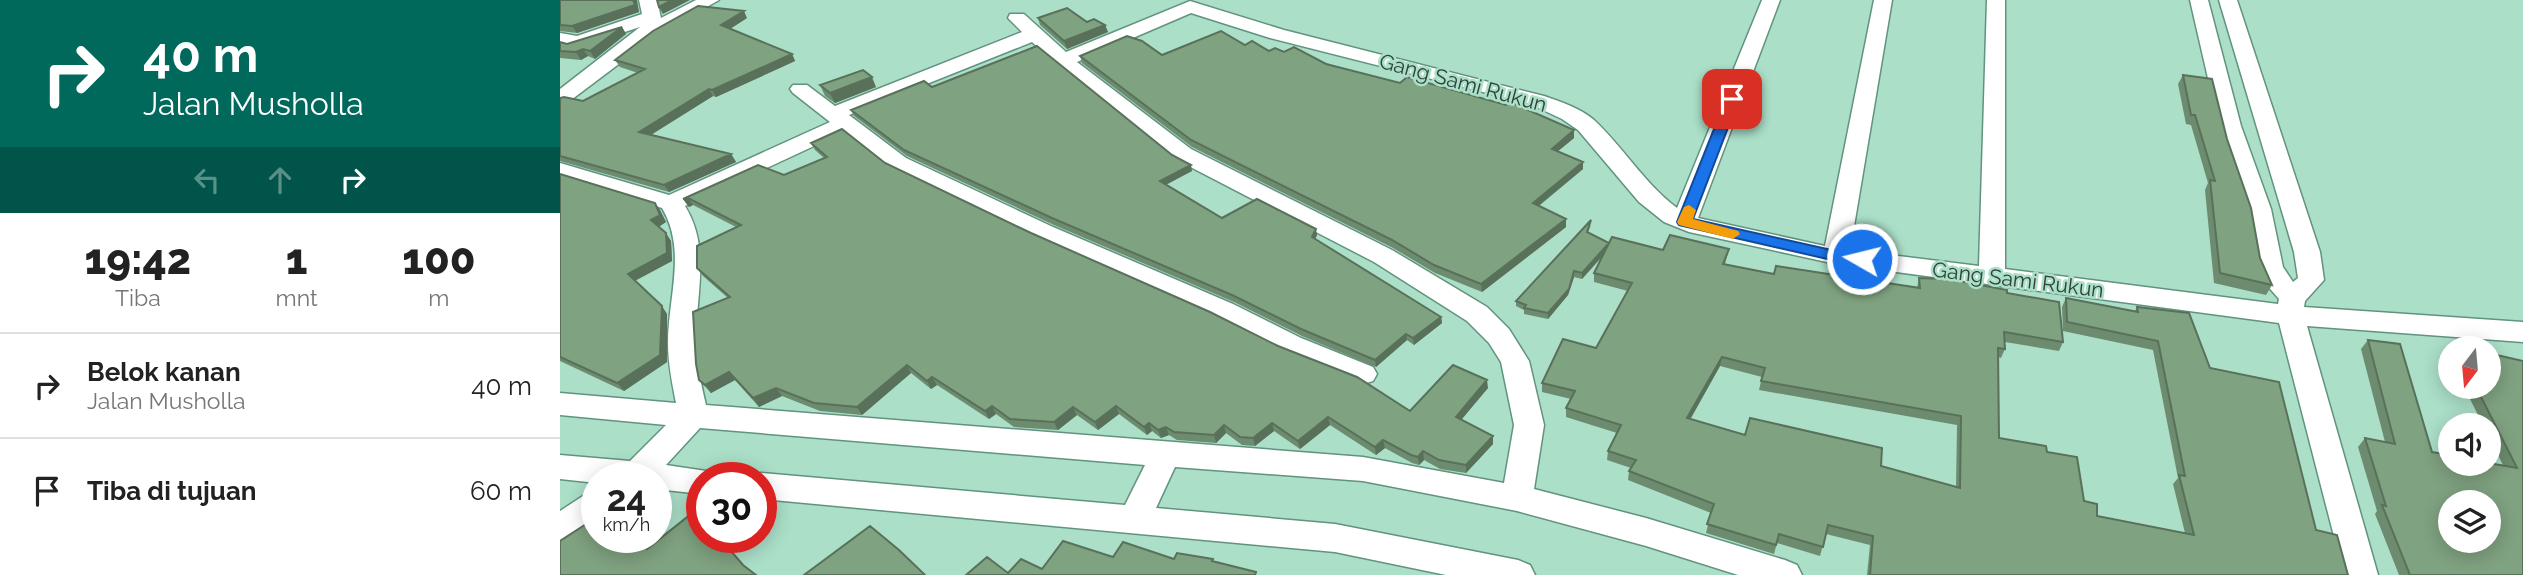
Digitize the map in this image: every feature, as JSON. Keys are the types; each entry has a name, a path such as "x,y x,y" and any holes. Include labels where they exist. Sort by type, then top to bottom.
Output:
{"street":[{"path":"560,39 573,43 582,41 710,0"},
{"path":"1684,222 1771,0"},
{"path":"1836,256 1882,0"},
{"path":"1993,276 1996,0"},
{"path":"2291,307 2311,280 2311,271 2269,130 2230,9 2200,7 2230,126 2259,209 2270,267 2291,307 2361,575"},
{"name":"Gang Sami Rukun","path":"1063,60 1177,10 1198,8 1277,34 1537,100 1570,114 1586,125 1647,197 1684,222 1836,256 1993,276 2523,332"},
{"path":"560,99 644,19"},
{"path":"671,203 1026,26 1063,60 1182,154 1383,256 1477,314 1499,336 1515,361 1529,425 1517,498"},
{"path":"800,89 898,163 1031,228 1223,311 1291,345 1363,374"},
{"path":"2230,126 2269,130"},
{"path":"560,170 671,203 678,212 688,239 682,342 685,425 650,462"},
{"path":"560,404 685,425 1150,488 1335,538 1518,575"},
{"path":"560,467 581,468"},
{"path":"777,486 1150,488 1363,469 1517,498 1646,532 1784,575"},
{"path":"560,528 581,514"}],"building":[{"path":"560,0 633,0 635,5 572,26 560,25"},
{"path":"657,0 672,0 659,7"},
{"path":"698,6 744,11 721,25 792,54 709,89 639,132 731,154 664,185 560,156 560,98 583,101 645,69 615,60 653,31"},
{"path":"1067,8 1087,22 1094,19 1105,25 1064,41 1038,18"},
{"path":"622,27 590,51 560,51 560,42 567,44"},
{"path":"1221,31 1245,45 1252,41 1269,51 1275,48 1284,52 1294,47 1326,64 1400,83 1407,77 1506,105 1510,102 1574,130 1552,149 1583,162 1533,203 1566,219 1481,284 1434,265 1392,240 1191,140 1080,56 1127,36 1142,41 1162,55"},
{"path":"1037,46 1172,155 1191,165 1160,181 1222,218 1257,199 1316,229 1312,237 1441,317 1413,338 1406,334 1375,360 904,150 851,110 924,81 932,87"},
{"path":"863,70 872,77 830,93 820,85"},
{"path":"2183,75 2212,79 2227,139 2251,208 2260,258 2272,285 2220,273 2210,180 2215,181 2195,115 2191,115"},
{"path":"842,129 885,163 1031,233 1210,312 1278,346 1357,377 1410,411 1453,365 1487,380 1456,417 1493,436 1466,465 1439,460 1423,451 1418,457 1411,455 1383,440 1375,447 1328,417 1298,441 1272,423 1253,438 1240,437 1224,425 1214,435 1174,432 1166,427 1158,430 1149,423 1144,427 1116,406 1095,422 1073,407 1054,422 1010,419 992,406 985,411 932,377 927,381 907,365 857,407 814,403 776,388 753,398 729,372 705,385 699,380 696,364 693,312 730,297 697,268 697,246 741,225 688,198 683,199 758,165 784,175 827,157 811,143"},
{"path":"560,174 655,203 660,215 651,220 666,233 667,253 628,274 662,306 660,355 617,383 560,357"},
{"path":"1591,220 1587,232 1609,243 1582,273 1574,271 1569,289 1548,313 1524,308 1526,305 1516,301"},
{"path":"1670,235 1729,249 1723,264 1774,274 1776,266 1920,288 1919,278 1948,279 2059,302 2063,342 2004,332 2005,349 1998,348 1999,438 2046,446 2047,452 2077,457 2084,501 2097,504 2097,516 2194,535 2179,475 2185,476 2158,341 2067,322 2066,298 2138,312 2137,307 2189,313 2210,368 2279,382 2316,530 2337,535 2348,575 1870,575 1873,536 1828,525 1823,547 1779,534 1776,545 1707,524 1714,504 1629,471 1636,460 1608,451 1621,425 1566,408 1575,391 1542,383 1563,339 1596,348 1632,283 1594,273 1612,237 1663,250","holes":["1722,357 1765,368 1761,381 1961,416 1960,488 1881,466 1882,448 1750,418 1745,435 1687,418"]},
{"path":"2368,340 2400,344 2432,452 2438,453 2438,476 2501,476 2501,465 2517,468 2501,436 2501,413 2489,413 2482,399 2501,399 2501,356 2523,361 2523,575 2410,575 2382,505 2386,506 2365,438 2395,444"},
{"path":"686,518 686,553 733,553 756,575 560,575 560,541 581,527 581,553 672,553 672,529"},
{"path":"870,526 925,575 804,575"},
{"path":"1063,541 1113,557 1123,542 1174,559 1177,553 1213,559 1212,561 1256,572 1255,575 966,575 987,557 1008,573 1021,559 1042,569"}],"slow traffic":[{"path":"1689,210 1684,222 1733,234"}],"route":[{"path":"1732,99 1684,222 1836,256 1862,259"}]}
